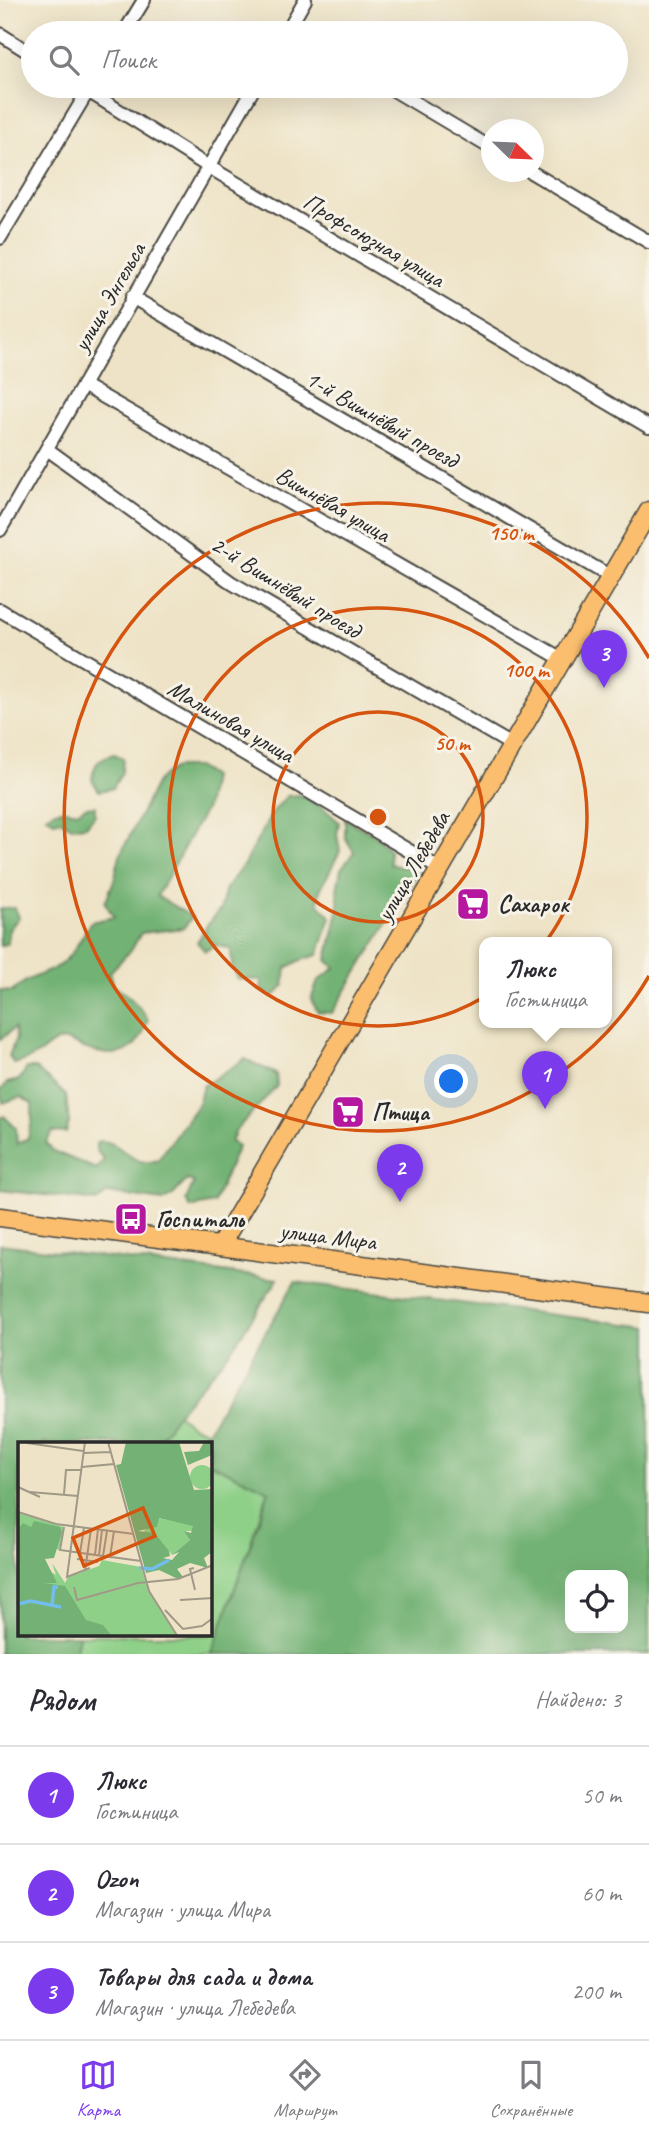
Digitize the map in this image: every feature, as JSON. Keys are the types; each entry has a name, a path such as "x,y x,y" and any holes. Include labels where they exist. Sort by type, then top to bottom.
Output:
{"main road":[{"name":"улица Лебедева","path":"220,1246 649,511"},
{"name":"улица Мира","path":"0,1217 649,1303"}],"street":[{"path":"131,21 144,0"},
{"path":"296,21 305,0"},
{"path":"0,34 21,47"},
{"path":"0,238 81,98"},
{"name":"Профсоюзная улица","path":"102,98 209,167 649,427"},
{"name":"улица Энгельса","path":"0,530 248,98"},
{"path":"407,98 481,142"},
{"path":"544,180 649,242"},
{"name":"1-й Вишнёвый проезд","path":"132,297 611,578"},
{"name":"Вишнёвая улица","path":"83,385 562,659"},
{"name":"2-й Вишнёвый проезд","path":"47,449 232,583 512,745"},
{"name":"Малиновая улица","path":"0,610 440,869"}],"green space":[{"path":"114,754 123,758 122,772 113,788 99,791 92,780 94,770 101,760"},
{"path":"176,767 197,767 212,777 206,808 157,896 192,917 184,928 141,933 132,949 110,972 114,986 133,1001 148,1019 144,1031 139,1040 125,1052 107,1054 71,1042 58,1041 31,1058 14,1064 9,1056 16,1039 14,1028 0,1040 0,990 12,992 25,982 55,968 78,945 91,922 114,917 105,903 120,855 158,780"},
{"path":"300,795 322,807 339,822 337,834 340,851 320,890 318,903 331,917 318,955 286,968 284,985 274,996 262,991 261,980 238,979 232,966 231,949 216,945 205,951 197,942 221,908 226,888 245,863 275,809 287,796"},
{"path":"95,806 95,815 86,826 72,827 46,816 57,810 77,812 85,807"},
{"path":"345,819 376,836 389,849 390,864 419,867 332,1013 318,1012 311,1000 318,981 335,968 327,960 339,907 337,890 341,869 354,852 345,837"},
{"path":"15,908 19,917 9,930 8,943 0,946 0,910"},
{"path":"245,1059 276,1074 277,1086 236,1130 231,1142 238,1146 214,1203 191,1208 186,1200 194,1182 187,1180 163,1201 107,1193 98,1201 0,1190 0,1119 4,1116 16,1128 17,1144 28,1138 32,1103 20,1097 3,1103 0,1092 7,1083 19,1080 27,1068 35,1068 66,1095 69,1123 66,1133 52,1132 46,1143 53,1151 96,1169 104,1160 96,1150 96,1142 112,1144 140,1161 158,1160 198,1104 203,1086"},
{"path":"0,1244 278,1279 231,1350 177,1414 157,1442 18,1442 18,1636 79,1636 75,1654 0,1654"},
{"path":"295,1282 649,1327 649,1654 212,1654 269,1491 212,1464 212,1442 201,1442"},
{"path":"177,1414 191,1425 208,1432 201,1442 157,1442"},
{"path":"212,1464 269,1490 212,1654 75,1654 79,1636 212,1636"}],"place":[{"name":"Товары для сада и дома","path":"604,688"},
{"name":"Сахарок","path":"473,904"},
{"name":"Люкс","path":"545,1109"},
{"name":"Птица","path":"348,1112"},
{"name":"Ozon","path":"400,1202"},
{"name":"Госпиталь","path":"131,1219"}]}
